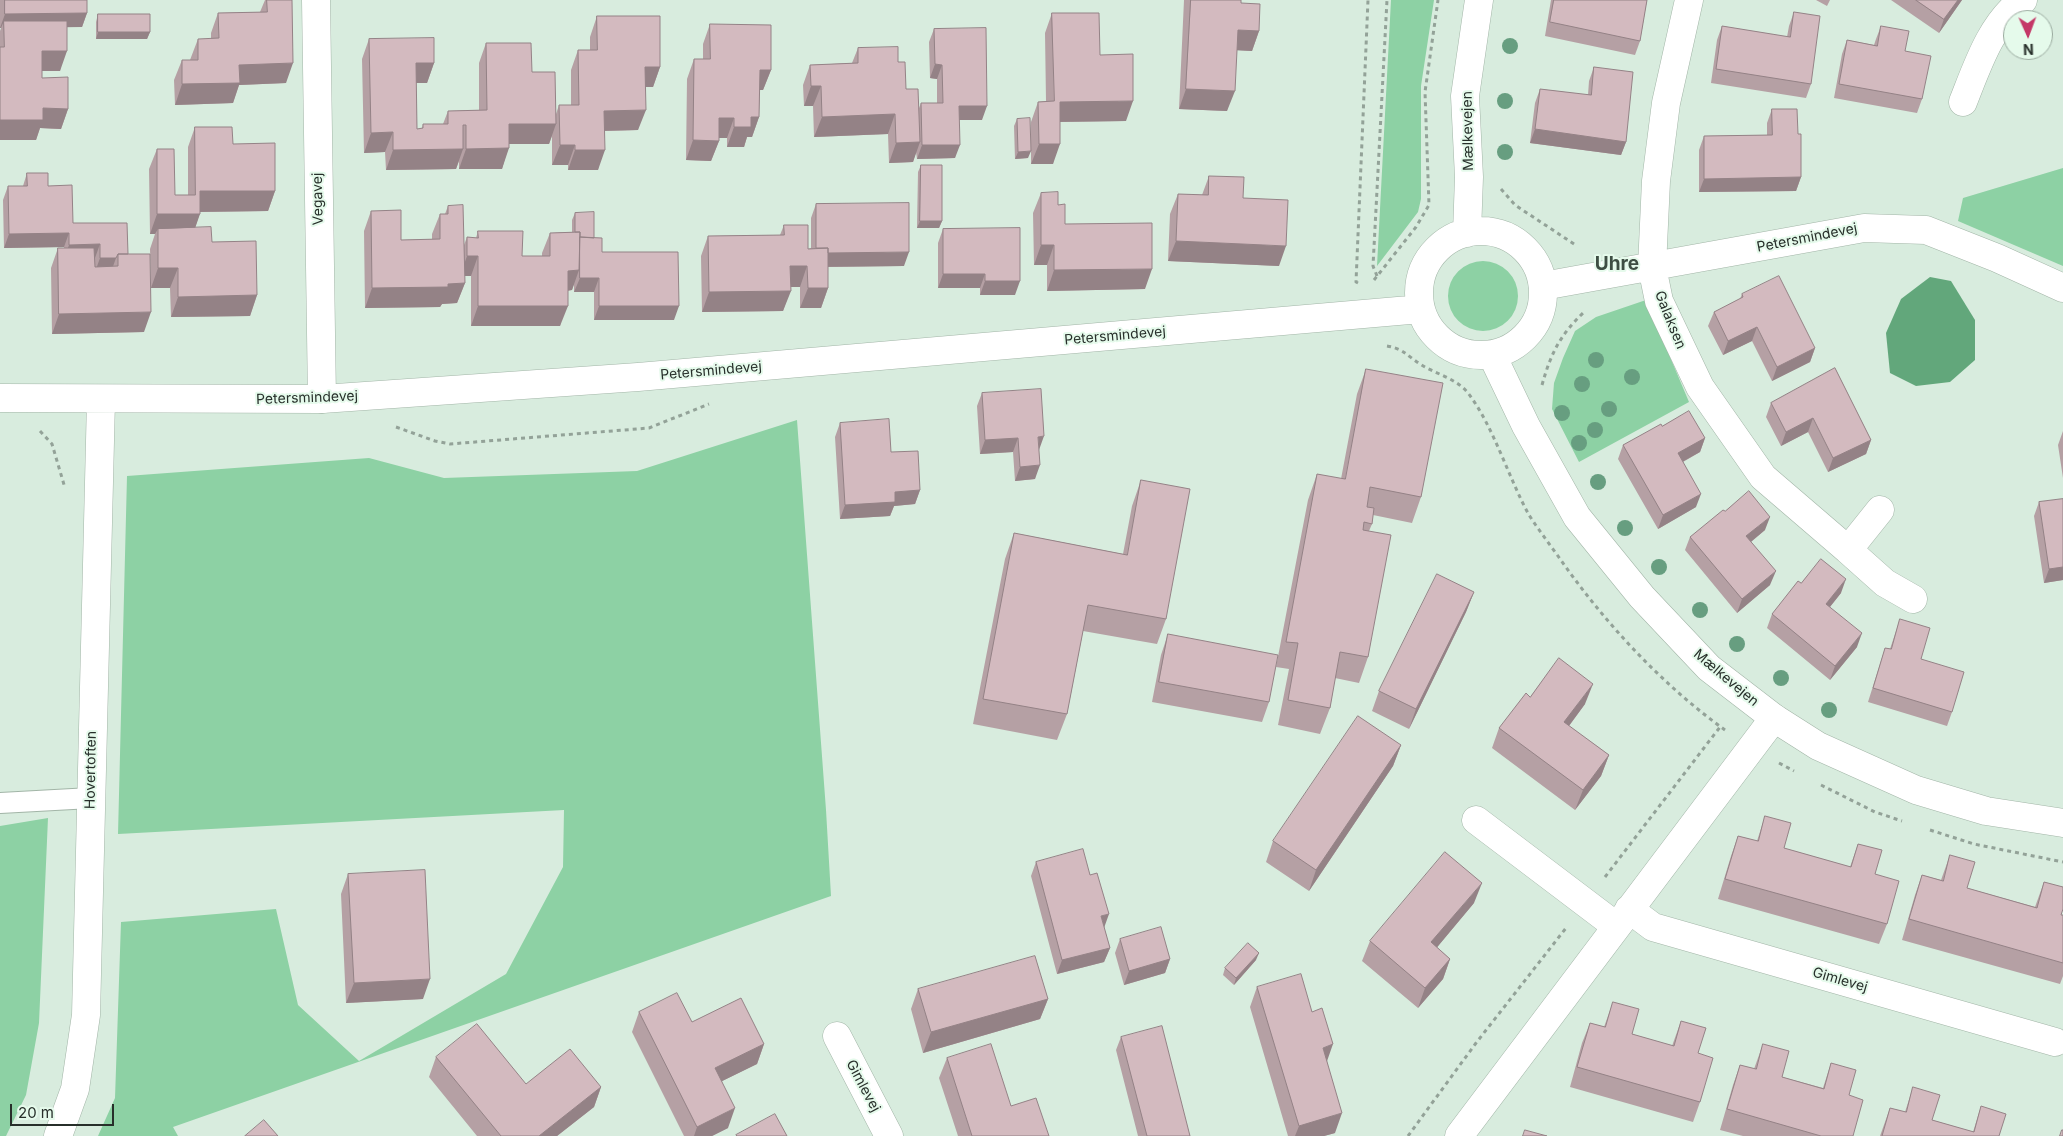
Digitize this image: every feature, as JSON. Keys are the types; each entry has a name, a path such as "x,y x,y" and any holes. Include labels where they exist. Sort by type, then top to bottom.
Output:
{"street":[{"name":"Vegavej","path":"316,0 322,399"},
{"name":"Mælkevejen","path":"1467,233 1469,177 1465,96 1478,0"},
{"name":"Galaksen","path":"1689,0 1666,103 1656,181 1652,267 1660,301 1700,387 1763,477 1885,583 1913,600"},
{"path":"1963,102 1984,48 2015,6 2023,0"},
{"name":"Petersmindevej","path":"1543,286 1864,228 1926,230 1997,258 2063,288"},
{"path":"1482,232 1496,234 1523,247 1540,272 1543,286 1543,302 1539,317 1531,331 1520,342 1507,350 1492,354 1461,352 1448,346 1431,330 1421,309 1420,282 1432,256 1454,238 1467,233 1482,232"},
{"name":"Petersmindevej","path":"0,398 101,400 322,399 648,377 1421,309"},
{"name":"Mælkevejen","path":"1492,354 1526,426 1577,517 1642,597 1709,668 1774,718 1818,746 1916,790 1986,811 2063,823"},
{"name":"Hovertoften","path":"58,1136 75,1089 86,1015 101,400"},
{"path":"1848,550 1880,510"},
{"path":"1459,1136 1774,718"},
{"name":"Gimlevej","path":"1476,820 1585,903 1623,918 2056,1042"},
{"name":"Gimlevej","path":"837,1036 889,1136"}],"lane":[{"path":"0,803 91,798"}],"path":[{"path":"1361,285 1356,282 1368,0"},
{"path":"1377,277 1373,266 1387,0"},
{"path":"1408,1136 1476,1042 1720,727"}],"shaded area":[{"path":"1391,0 1434,0 1421,86 1421,199 1418,212 1377,266"},
{"path":"2063,168 2063,266 1958,221 1963,198"},
{"path":"1483,261 1496,264 1508,271 1515,283 1518,296 1515,309 1508,321 1496,328 1483,331 1470,328 1458,321 1451,309 1448,296 1451,283 1458,271 1470,264"},
{"path":"1930,277 1951,281 1975,320 1975,360 1950,382 1916,386 1890,373 1886,333 1901,299"},
{"path":"1646,300 1689,402 1579,462 1552,409 1554,383 1563,358 1575,331 1596,317"},
{"path":"797,420 831,896 173,1127 178,1136 98,1136 115,1098 121,922 276,909 298,1005 359,1061 506,974 563,867 564,810 118,834 127,476 369,458 444,478 637,471"},
{"path":"48,818 39,1023 26,1095 6,1136 0,1136 0,826"}],"building":[{"path":"5,0 87,0 87,13 5,14"},
{"path":"267,0 292,0 293,63 239,65 240,83 182,84 182,60 198,60 198,39 219,38 218,13 267,12"},
{"path":"1191,0 1241,0 1241,3 1260,4 1259,31 1238,30 1235,91 1186,89"},
{"path":"1554,0 1647,0 1640,41 1550,22"},
{"path":"1916,0 1958,0 1944,19"},
{"path":"1794,12 1820,16 1811,84 1716,69 1722,26 1790,37"},
{"path":"1052,13 1099,13 1100,55 1133,54 1133,101 1060,102 1060,144 1039,144 1038,102 1054,101"},
{"path":"98,14 150,14 150,32 98,32"},
{"path":"597,16 660,16 660,67 645,67 646,110 604,111 605,150 575,150 575,145 560,145 559,105 579,105 578,50 597,50"},
{"path":"4,21 67,21 67,51 42,51 42,78 68,77 68,109 43,108 43,120 0,120 0,47 4,47"},
{"path":"710,24 771,25 771,70 760,70 759,117 751,117 751,127 734,127 734,118 719,118 719,141 693,140 694,59 710,59"},
{"path":"1881,26 1909,31 1905,51 1931,56 1922,99 1839,84 1847,40 1877,46"},
{"path":"986,28 987,106 959,106 960,145 922,145 921,103 943,103 942,65 935,64 934,29"},
{"path":"434,38 434,63 416,63 417,129 423,128 423,124 448,124 448,111 487,110 486,43 531,43 532,72 555,72 556,124 509,124 509,148 466,149 466,125 463,125 463,149 393,150 393,132 371,133 369,39"},
{"path":"898,47 898,62 905,62 906,89 918,89 920,142 896,143 895,114 822,117 821,86 811,86 810,65 858,63 858,48"},
{"path":"1594,67 1633,72 1626,142 1535,129 1540,89 1591,95"},
{"path":"1772,109 1797,109 1798,134 1801,134 1801,177 1704,179 1704,136 1772,135"},
{"path":"1030,118 1031,151 1018,152 1017,119"},
{"path":"195,127 232,127 233,144 275,143 275,191 200,191 200,214 157,214 157,149 174,149 175,195 195,195"},
{"path":"921,165 942,165 942,221 920,221"},
{"path":"27,173 48,173 48,186 72,185 73,223 127,223 128,254 118,254 116,258 100,258 100,244 69,245 69,233 9,234 8,186 27,186"},
{"path":"1209,176 1244,177 1243,198 1288,200 1286,246 1176,241 1178,194 1208,195"},
{"path":"1058,192 1058,205 1065,204 1065,224 1152,223 1152,269 1054,270 1054,245 1041,245 1041,193"},
{"path":"909,203 909,252 828,253 828,248 816,248 816,204"},
{"path":"463,205 465,283 448,284 448,287 372,288 371,211 401,210 401,240 440,239 440,214 448,214 448,206"},
{"path":"594,212 594,238 580,237 580,232 575,232 575,213"},
{"path":"784,225 808,225 808,249 828,248 828,288 808,288 807,266 790,266 791,291 709,292 708,236 784,235"},
{"path":"211,227 212,242 256,241 257,295 178,297 178,268 158,268 158,229"},
{"path":"1020,228 1020,281 985,281 985,274 943,274 943,229"},
{"path":"478,231 523,231 522,256 550,256 550,233 580,232 579,270 568,271 568,306 478,306 478,256 467,256 467,237 478,238"},
{"path":"580,237 602,238 602,252 678,252 679,306 599,306 599,278 580,278"},
{"path":"58,248 94,248 95,267 118,266 118,254 150,254 151,312 59,314"},
{"path":"1779,276 1815,348 1777,367 1757,327 1728,341 1714,312 1743,297 1742,294"},
{"path":"1835,368 1871,440 1833,458 1813,418 1786,432 1771,403"},
{"path":"1366,369 1443,383 1421,497 1370,487 1367,507 1374,508 1372,524 1364,522 1363,530 1391,535 1368,657 1340,652 1330,708 1288,700 1298,643 1286,642 1317,474 1345,479"},
{"path":"1041,389 1044,436 1038,437 1040,465 1020,467 1018,438 985,440 982,393"},
{"path":"1689,411 1705,438 1678,453 1701,494 1663,515 1623,445"},
{"path":"889,419 891,452 918,451 920,490 895,492 895,502 845,505 840,423"},
{"path":"1141,480 1190,489 1166,619 1088,605 1067,714 983,699 1014,533 1127,555"},
{"path":"1749,491 1770,517 1746,536 1776,571 1742,599 1690,537"},
{"path":"2063,499 2063,567 2049,569 2039,502"},
{"path":"1821,559 1846,579 1826,604 1862,633 1835,666 1772,614 1798,581 1801,583"},
{"path":"1437,574 1474,592 1416,709 1379,691"},
{"path":"1900,619 1930,628 1921,659 1964,672 1952,712 1873,688 1885,648 1891,649"},
{"path":"1168,634 1278,655 1269,702 1159,682"},
{"path":"1559,658 1593,684 1564,722 1609,755 1583,790 1499,728 1526,693 1530,697"},
{"path":"1358,716 1401,745 1316,870 1273,841"},
{"path":"1765,816 1791,823 1784,848 1851,867 1858,844 1882,850 1875,874 1899,881 1887,924 1725,879 1738,836 1758,841"},
{"path":"1083,849 1090,875 1097,873 1109,914 1101,916 1110,948 1062,960 1036,862"},
{"path":"1445,852 1482,883 1431,942 1450,959 1425,988 1370,941"},
{"path":"1950,855 1975,862 1967,888 2037,908 2044,882 2063,887 2063,909 2061,915 2063,915 2063,963 1909,919 1922,875 1943,881"},
{"path":"425,870 430,979 354,983 348,874"},
{"path":"1161,927 1170,959 1129,971 1120,939"},
{"path":"1248,943 1259,953 1236,978 1225,968"},
{"path":"1035,956 1048,999 931,1032 918,989"},
{"path":"1301,974 1312,1012 1322,1008 1333,1044 1323,1048 1342,1113 1299,1126 1257,987"},
{"path":"677,993 692,1022 741,998 764,1044 715,1068 735,1108 697,1127 639,1012"},
{"path":"1613,1002 1639,1009 1632,1034 1674,1046 1681,1021 1706,1028 1698,1053 1713,1058 1700,1102 1577,1067 1590,1023 1605,1027"},
{"path":"477,1024 526,1084 570,1049 601,1087 539,1136 501,1136 436,1057"},
{"path":"1162,1026 1190,1136 1147,1136 1121,1037"},
{"path":"991,1044 1011,1106 1036,1098 1049,1136 972,1136 947,1058"},
{"path":"1763,1044 1789,1051 1782,1077 1824,1089 1831,1063 1856,1070 1849,1095 1863,1100 1853,1136 1821,1136 1727,1109 1740,1065 1756,1069"},
{"path":"1913,1087 1940,1095 1932,1120 1974,1132 1981,1106 2006,1114 1999,1136 1882,1136 1890,1108 1906,1112"},
{"path":"775,1114 787,1136 736,1135"},
{"path":"264,1120 278,1136 245,1136"},
{"path":"1525,1130 1547,1136 1523,1136"}],"district":[{"name":"Uhre","path":"1617,264"}]}
